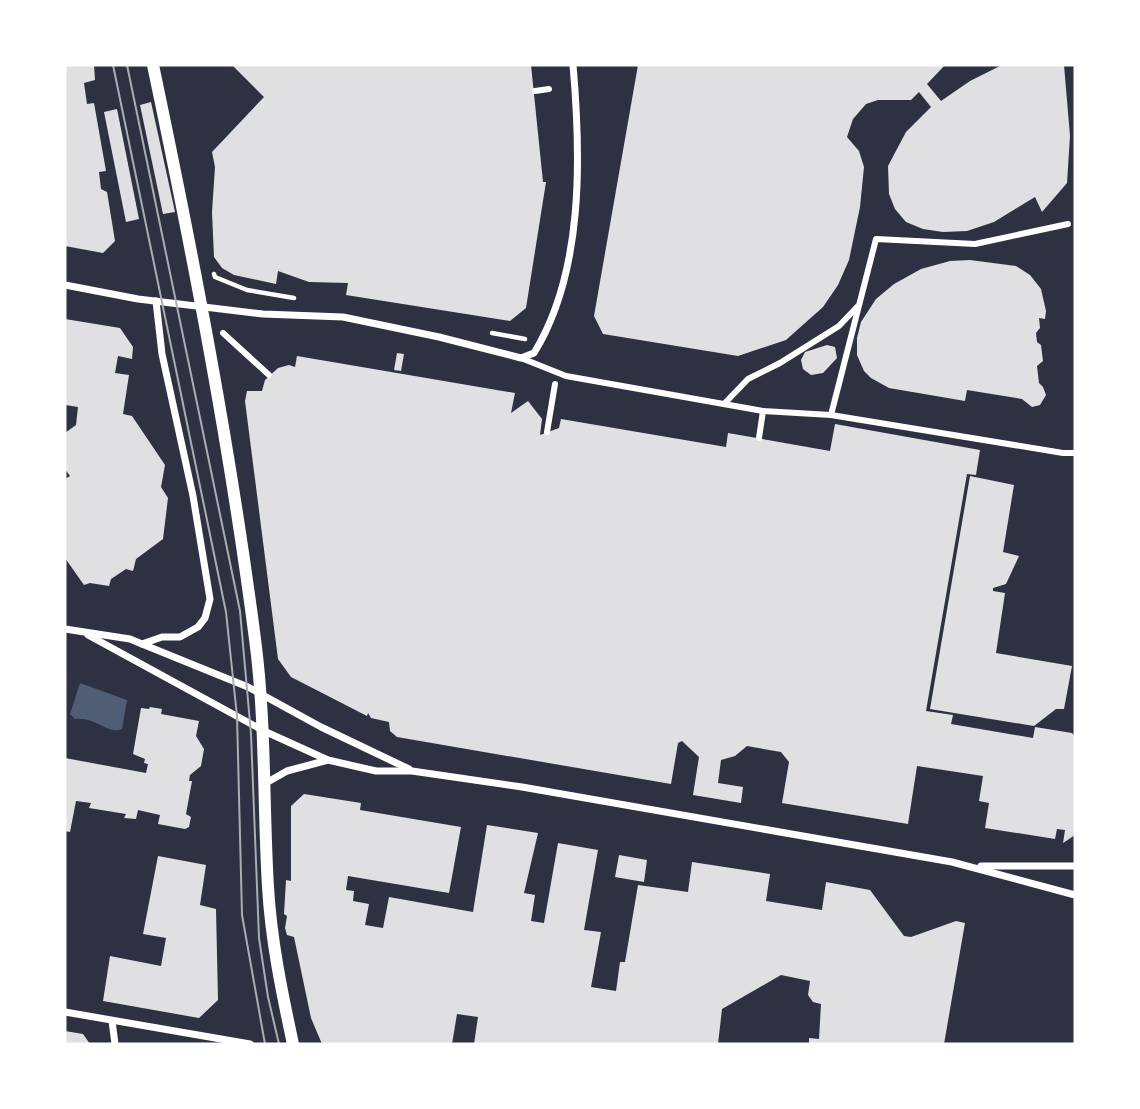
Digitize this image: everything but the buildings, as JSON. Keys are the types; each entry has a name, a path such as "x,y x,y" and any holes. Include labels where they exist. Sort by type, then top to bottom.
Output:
{"street":[{"path":"153,65 193,259 255,639 264,731 268,889 275,950 293,1044"},
{"path":"521,358 534,353 550,325 568,255 578,191 573,65"},
{"path":"535,91 549,89"},
{"path":"831,415 876,239 975,244 1068,224"},
{"path":"65,285 156,301 263,314 343,317 427,334 521,358 566,376 763,411 831,415 1075,453"},
{"path":"142,644 162,637 180,637 198,628 205,618 209,599 193,496 162,354 156,301"},
{"path":"723,404 748,379 780,363 839,326 858,306"},
{"path":"223,333 269,375"},
{"path":"547,432 555,384"},
{"path":"759,438 763,411"},
{"path":"65,629 88,635 130,639 261,694 321,727 412,771"},
{"path":"88,635 264,731 328,760 376,771 412,771 522,787 969,866 1075,895"},
{"path":"266,783 287,771 328,760"},
{"path":"969,866 1075,866"},
{"path":"65,1012 250,1044"},
{"path":"112,1021 115,1044"}],"water":[{"path":"80,683 127,700 122,729 111,730 89,720 75,719 70,714"}],"tram line":[{"path":"113,65 226,612 237,716 242,915 265,1044"},
{"path":"127,65 240,611 251,734 259,938 279,1044"}]}
